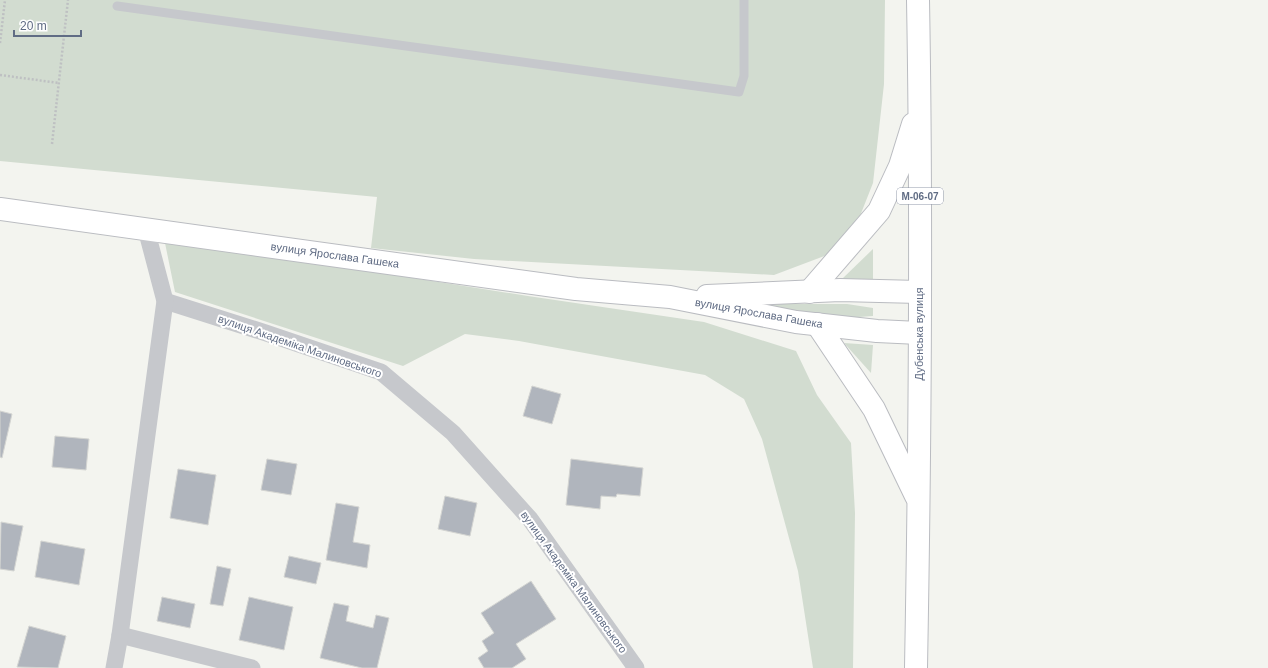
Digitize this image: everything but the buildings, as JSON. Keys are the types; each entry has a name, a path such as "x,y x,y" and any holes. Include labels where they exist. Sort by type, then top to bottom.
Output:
{"main road":[{"name":"Дубенська вулиця","path":"916,668 919,501 920,292 920,100 918,0"},
{"path":"809,292 879,211 900,166 920,100"},
{"name":"вулиця Ярослава Гашека","path":"0,209 576,289 670,297 796,322 877,331 919,333"},
{"name":"вулиця Ярослава Гашека","path":"670,297 840,290 920,292"},
{"path":"817,324 874,409 919,501"}],"street":[{"path":"114,668 120,635 165,301 146,229"},
{"name":"вулиця Академіка Малиновського","path":"165,301 266,332 381,372 453,433 530,519 636,668"},
{"path":"120,635 252,668"}],"lane":[{"path":"116,6 302,30 507,61 739,92 744,76 744,0"}],"path":[{"path":"0,43 5,0"},
{"path":"52,144 68,0"},
{"path":"0,75 59,83"}],"shaded area":[{"path":"0,0 885,0 884,84 873,183 858,221 827,255 774,275 474,259 371,248 377,197 0,161"},
{"path":"165,243 388,274 704,322 796,351 817,395 851,443 855,513 853,668 813,668 798,571 762,439 744,399 705,375 519,341 465,334 403,366 175,292"},
{"path":"873,249 873,279 842,279"},
{"path":"748,304 847,304 873,308 873,316 845,318"},
{"path":"844,343 873,345 871,373"}]}
